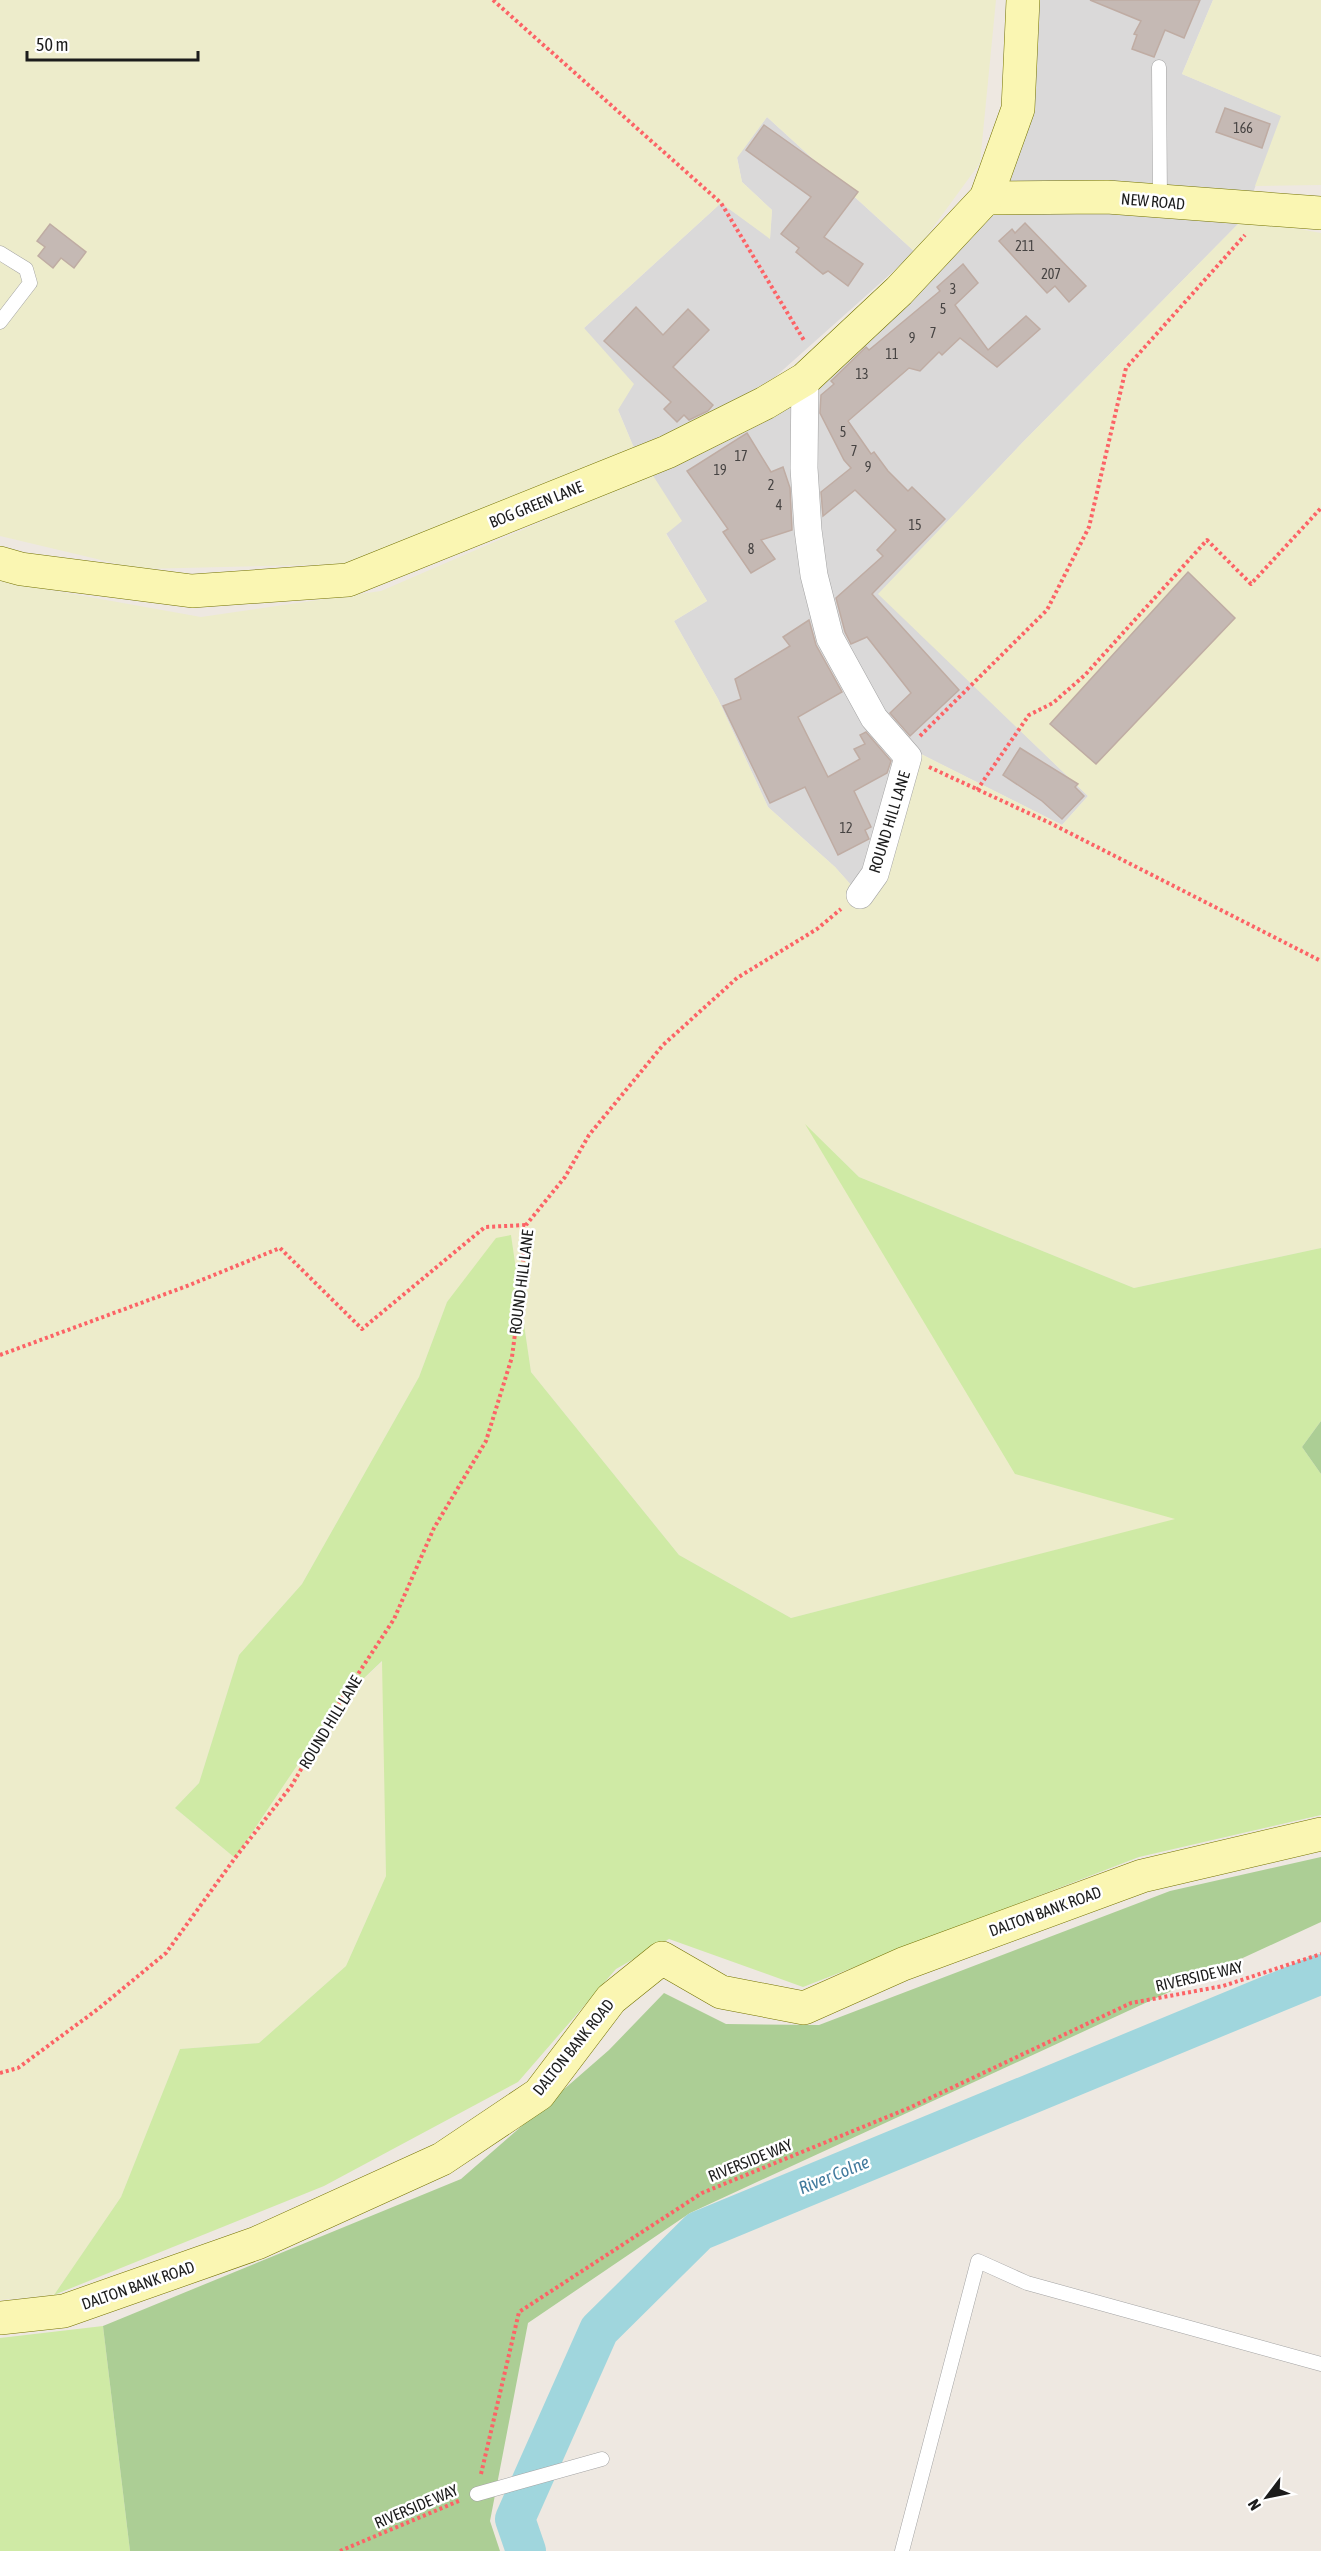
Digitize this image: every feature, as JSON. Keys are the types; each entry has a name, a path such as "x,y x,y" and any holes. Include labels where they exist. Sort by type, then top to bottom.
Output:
{"street":[{"path":"986,198 1017,110 1023,0"},
{"name":"NEW ROAD","path":"986,198 1107,197 1321,213"},
{"name":"BOG GREEN LANE","path":"0,563 21,569 192,591 348,580 667,452 765,404 812,372 899,291 986,198"},
{"name":"ROUND HILL LANE","path":"812,372 804,468 808,530 814,574 830,638 874,718 908,757 875,874 860,895"},
{"name":"DALTON BANK ROAD","path":"0,2318 64,2311 257,2243 442,2159 538,2094 611,1999 662,1958 721,1992 804,2008 903,1964 1142,1876 1321,1834"}],"lane":[{"path":"1160,67 1160,201"},
{"path":"0,253 26,269 30,284 0,322"},
{"path":"902,2551 978,2261 1027,2283 1321,2364"},
{"path":"477,2494 602,2458"}],"path":[{"path":"493,0 721,203 812,372"},
{"path":"1256,209 1243,238 1126,368 1089,526 1047,610 918,738 908,757 1050,823 1321,961"},
{"path":"977,790 1029,715 1053,703 1085,675 1207,540 1251,585 1321,508"},
{"name":"ROUND HILL LANE","path":"0,2073 18,2068 98,2009 166,1953 235,1858 292,1785 342,1700 394,1619 434,1528 486,1441 512,1357 526,1225 565,1177 589,1135 663,1045 737,978 817,929 860,895"},
{"path":"0,1355 187,1286 280,1248 362,1329 485,1227 526,1225"},
{"name":"RIVERSIDE WAY","path":"339,2551 477,2494 519,2313 702,2193 909,2108 1131,2003 1223,1986 1321,1954"}],"shaded area":[{"path":"1023,0 1213,0 1182,74 1282,116 1243,219 1022,443 879,594 1088,796 1062,825 915,751 860,895 835,867 768,807 718,699 674,621 707,601 666,533 652,474 765,403 986,198"},
{"path":"767,117 915,252 775,377 694,425 634,448 584,328 721,203 770,238 772,210 742,182 737,157"}],"green space":[{"path":"0,0 996,0 980,163 915,252 767,117 737,158 742,182 772,210 770,239 721,203 584,328 634,384 618,410 634,448 346,564 139,569 0,536"},
{"path":"1213,0 1321,0 1321,185 1255,186 1281,116 1182,74"},
{"path":"1243,219 1321,233 1321,1248 1134,1288 859,1177 807,1126 1177,1519 791,1618 679,1555 531,1372 511,1236 447,1302 419,1377 302,1584 239,1655 199,1783 175,1808 235,1858 341,1700 383,1661 386,1876 346,1966 259,2043 180,2049 121,2197 54,2295 0,2300 0,581 201,617 381,591 652,474 682,521 666,534 707,601 674,621 718,699 768,807 835,867 860,895 915,751 1062,825 1088,796 878,594 1022,443"},
{"path":"805,1124 859,1177 1134,1288 1321,1248 1321,1421 1302,1447 1321,1474 1321,1815 1139,1857 803,1987 669,1939 616,1969 518,2082 324,2186 54,2295 121,2197 180,2049 259,2043 346,1966 386,1876 382,1661 341,1700 235,1858 175,1808 199,1783 239,1655 302,1584 419,1377 447,1302 496,1238 511,1235 531,1372 679,1555 791,1618 1175,1519 1015,1474"},
{"path":"1321,1421 1321,1474 1302,1447"},
{"path":"1321,1857 1321,1922 690,2213 528,2323 490,2521 500,2551 130,2551 103,2326 461,2179 609,2050 664,1993 726,2024 819,2025 1170,1891"},
{"path":"103,2326 130,2551 0,2551 0,2338"}],"building":[{"path":"1090,0 1200,0 1184,38 1165,30 1154,57 1132,49 1137,35 1134,34 1141,21"},
{"path":"1225,108 1270,124 1262,148 1216,132"},
{"path":"764,125 858,192 824,237 863,264 848,286 828,271 823,274 796,252 799,248 781,234 811,197 746,150"},
{"path":"1025,223 1086,286 1069,302 1055,286 1047,293 999,241 1012,229 1015,233"},
{"path":"50,224 86,252 74,268 61,258 53,268 38,256 45,247 37,241"},
{"path":"963,264 978,283 955,305 988,350 1026,316 1040,329 997,367 960,338 942,355 939,352 920,371 909,368 848,421 871,454 874,452 888,471 908,491 912,487 945,519 872,594 959,690 910,736 890,713 911,693 867,637 851,644 845,632 836,598 883,556 877,550 896,530 855,490 823,516 821,492 851,468 844,460 820,413 821,395 834,384 831,381 866,347 869,350 940,291 937,287"},
{"path":"636,307 663,335 688,309 709,330 673,367 713,405 708,411 689,420 684,415 677,422 664,409 671,402 604,341"},
{"path":"747,433 771,472 783,467 790,488 792,530 761,540 775,559 751,573 723,532 728,529 687,471"},
{"path":"1188,572 1235,618 1096,764 1050,724"},
{"path":"809,620 816,645 842,692 798,717 828,777 860,759 854,749 865,744 860,735 866,732 891,761 887,773 854,791 871,827 865,830 869,839 838,855 805,787 770,803 723,706 741,699 735,679 790,646 783,637"},
{"path":"1020,748 1078,784 1075,787 1084,796 1062,819 1042,801 1003,775"}],"waterway":[{"name":"River Colne","path":"526,2551 515,2519 599,2330 699,2231 1321,1974"}]}
